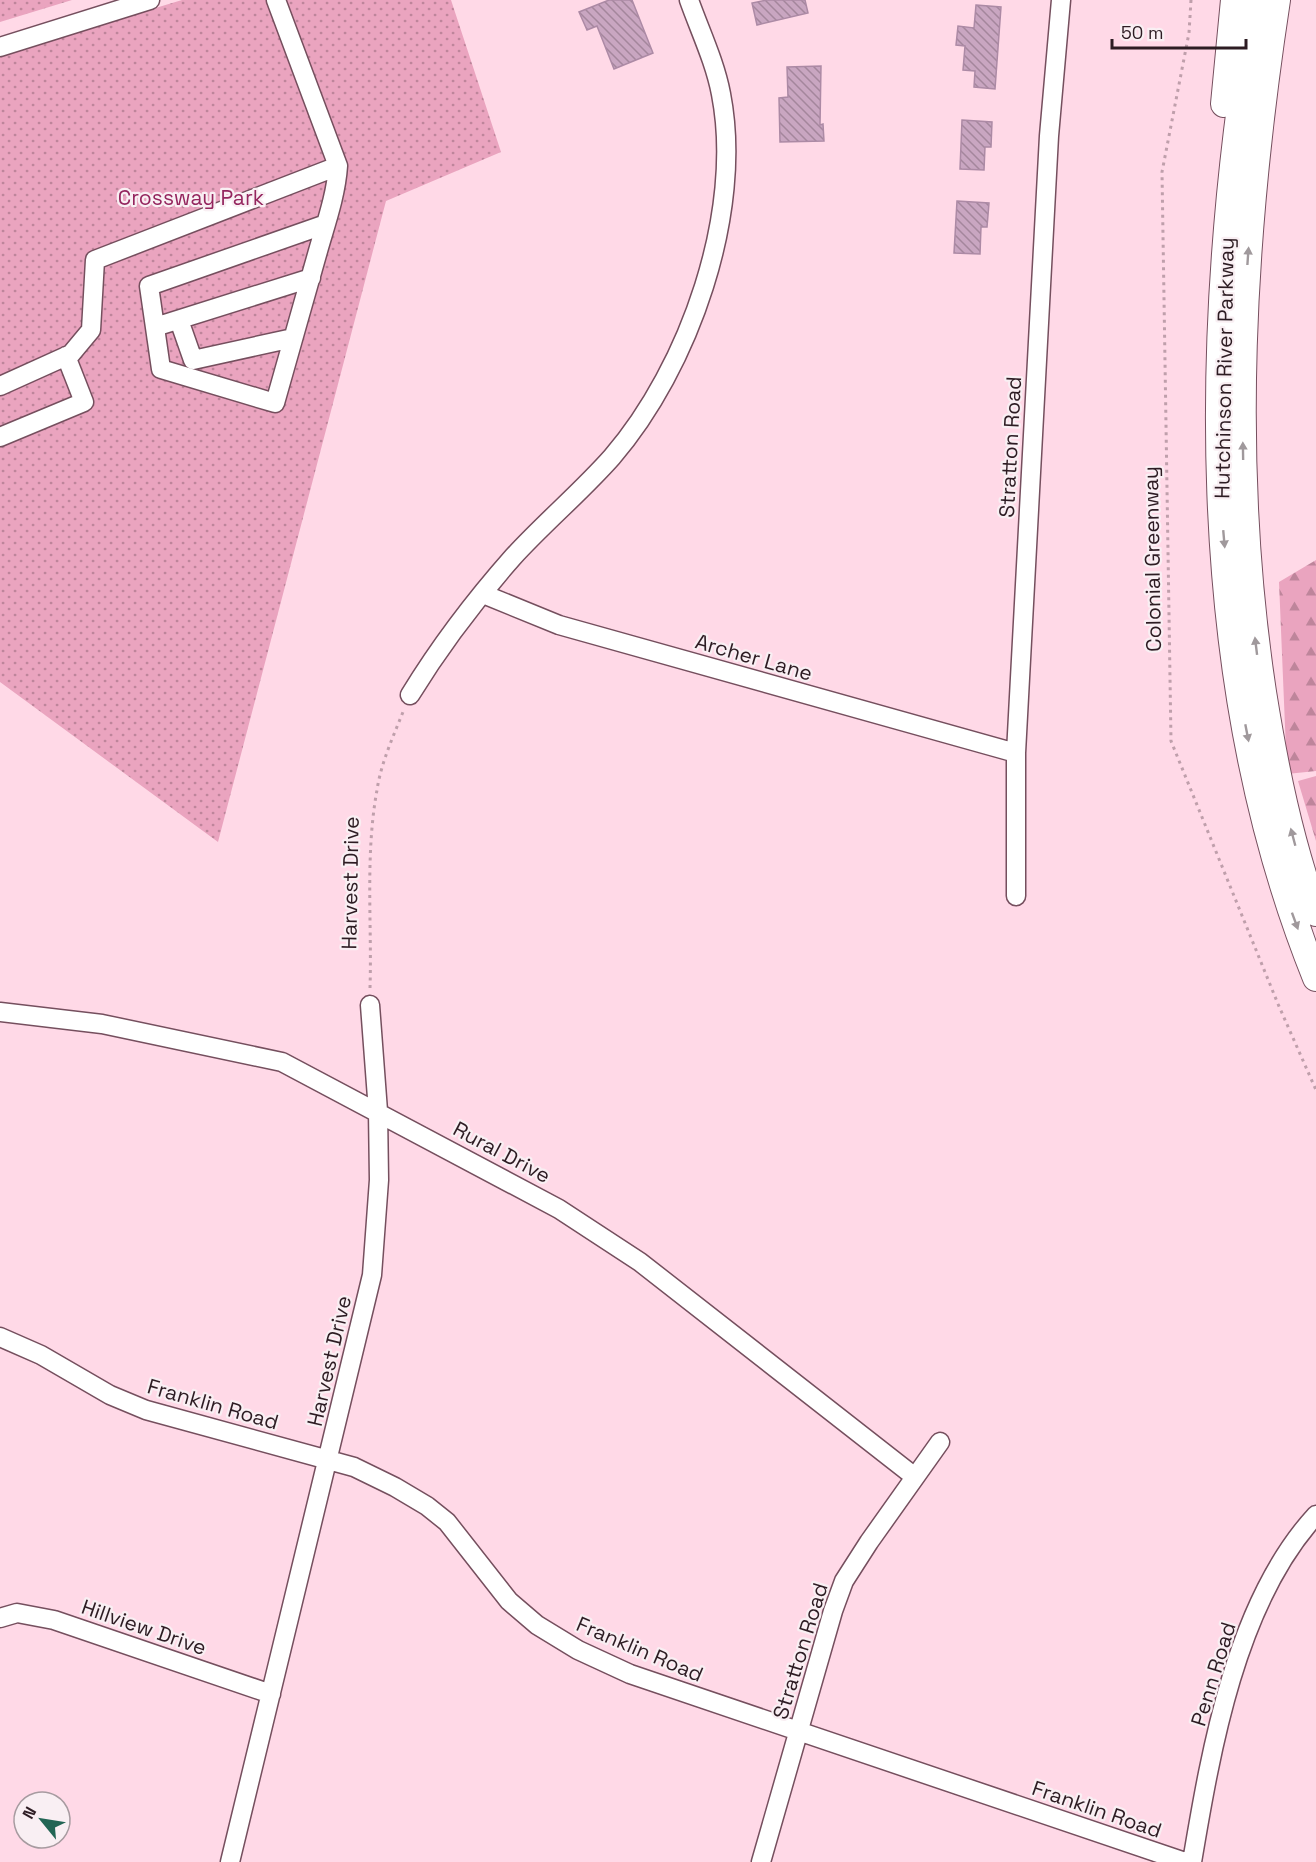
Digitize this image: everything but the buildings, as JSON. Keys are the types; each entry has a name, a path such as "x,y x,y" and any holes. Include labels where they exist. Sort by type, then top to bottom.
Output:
{"highway":[{"path":"1228,218 1224,99 1234,0"},
{"name":"Hutchinson River Parkway","path":"1256,0 1242,90 1228,218 1220,382 1222,519 1234,650 1256,779 1291,909 1316,978"},
{"name":"Hutchinson River Parkway","path":"1277,0 1259,127 1247,261 1242,398 1245,522 1257,654 1273,749 1292,834 1316,913"}],"street":[{"path":"0,47 115,4 150,0"},
{"path":"276,0 338,166 337,184 326,224 311,278 292,338 275,403 161,369 149,286 326,224"},
{"path":"410,695 433,659 513,557 612,456 640,418 668,373 702,296 727,170 721,94 689,0"},
{"name":"Stratton Road","path":"1016,896 1016,753 1048,148 1061,0"},
{"path":"0,386 69,355 91,330 95,260 338,166"},
{"path":"155,327 311,278"},
{"path":"179,320 193,360 292,338"},
{"path":"0,437 84,402 69,355"},
{"name":"Archer Lane","path":"483,594 559,625 1016,753"},
{"name":"Harvest Drive","path":"230,1862 329,1461 372,1275 379,1180 378,1111 370,1005"},
{"name":"Rural Drive","path":"0,1012 102,1024 282,1062 560,1209 640,1262 915,1477"},
{"name":"Franklin Road","path":"0,1337 41,1355 110,1395 146,1410 354,1467 427,1506 447,1522 508,1601 537,1625 578,1650 630,1674 1185,1862"},
{"name":"Stratton Road","path":"761,1862 833,1611 844,1581 940,1442"},
{"name":"Penn Road","path":"1192,1862 1205,1785 1229,1684 1256,1614 1280,1562 1316,1515"},
{"name":"Hillview Drive","path":"0,1618 17,1613 54,1620 271,1694"}],"path":[{"name":"Colonial Greenway","path":"1191,0 1189,33 1162,172 1171,741 1278,1004 1316,1090"},
{"name":"Harvest Drive","path":"370,1005 370,846 377,789 392,739 410,695"}],"green space":[{"path":"0,0 72,0 0,22"},
{"name":"Crossway Park","path":"182,0 451,0 501,152 386,201 218,842 0,682 0,55"},
{"path":"1316,560 1316,771 1287,774 1279,582"},
{"path":"1316,776 1316,841 1298,781"}]}
